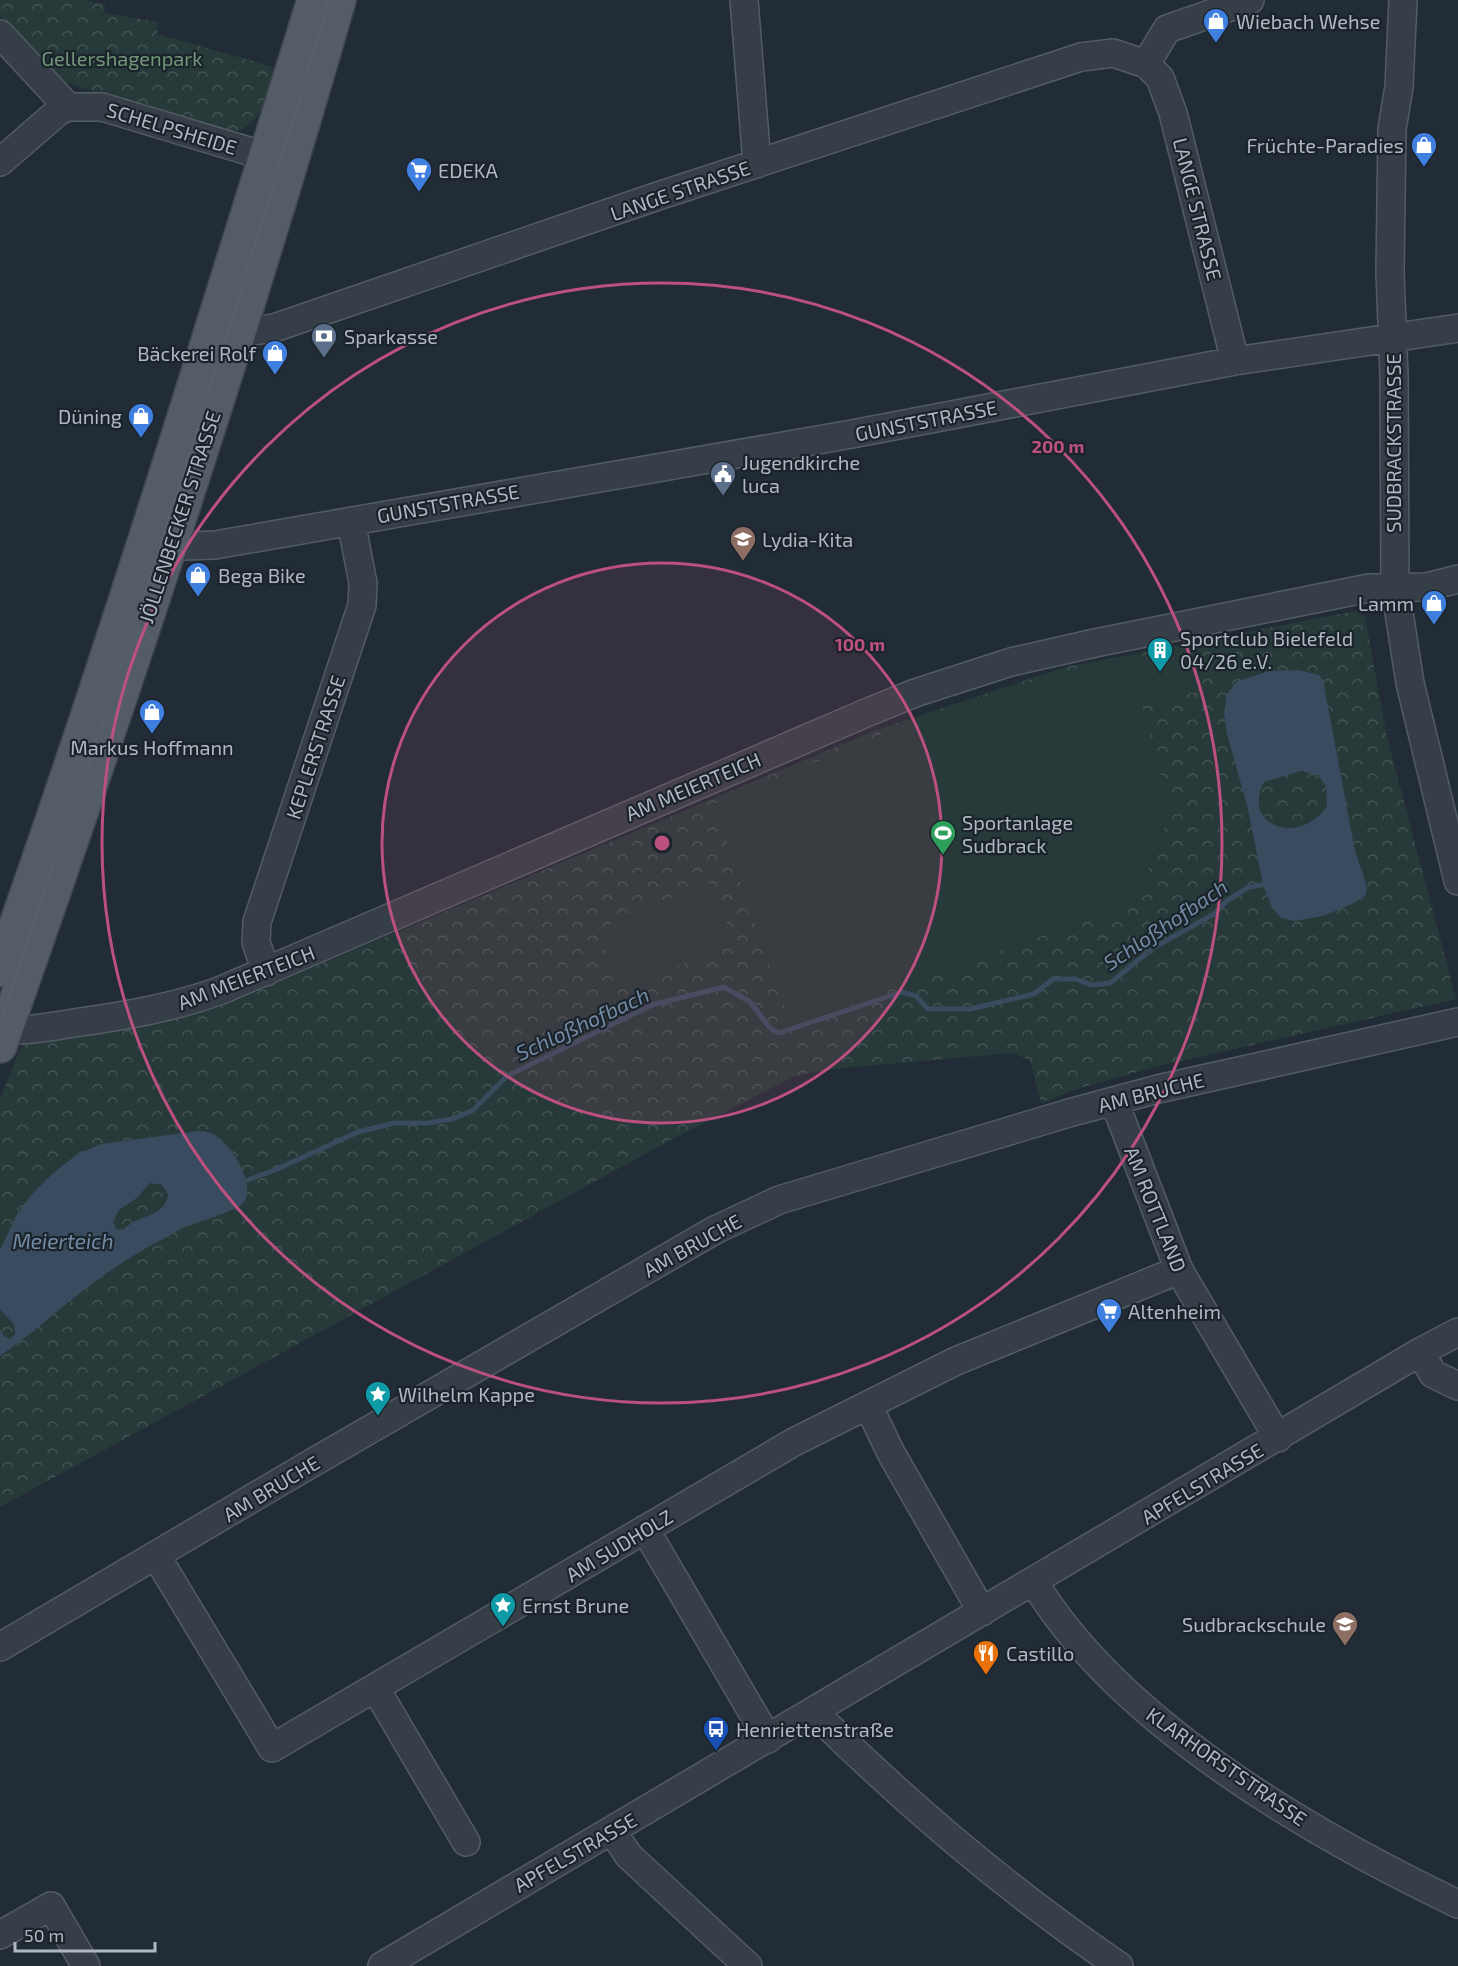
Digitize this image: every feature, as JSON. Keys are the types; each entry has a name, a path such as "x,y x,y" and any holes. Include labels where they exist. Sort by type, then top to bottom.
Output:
{"main road":[{"name":"JÖLLENBECKER STRASSE","path":"0,970 159,538 229,324 278,160 314,0"},
{"name":"JÖLLENBECKER STRASSE","path":"278,160 339,0"},
{"name":"JÖLLENBECKER STRASSE","path":"2,1035 94,777 159,538"}],"street":[{"path":"744,0 757,164"},
{"path":"1146,64 1167,29 1250,0"},
{"name":"SUDBRACKSTRASSE","path":"1403,0 1400,25 1399,87 1392,129 1390,282 1393,339 1395,587 1405,659 1451,823 1458,881"},
{"path":"0,34 68,106 48,119 0,162"},
{"name":"LANGE STRASSE","path":"229,324 254,331 274,328 1081,57 1113,53 1146,64 1160,78 1173,113 1235,361"},
{"name":"SCHELPSHEIDE","path":"68,106 87,105 116,110 278,160"},
{"name":"GUNSTSTRASSE","path":"159,538 202,547 852,434 1235,361 1458,328"},
{"name":"KEPLERSTRASSE","path":"266,972 256,942 258,921 362,605 363,584 351,521"},
{"name":"AM MEIERTEICH","path":"2,1035 174,1006 266,972 645,807 936,686 1011,662 1370,588 1426,587 1458,579"},
{"name":"AM BRUCHE","path":"0,1647 715,1230 752,1212 827,1185 1114,1101 1458,1022"},
{"name":"AM ROTTLAND","path":"1114,1101 1179,1270 1278,1438"},
{"name":"AM SUDHOLZ","path":"157,1557 272,1748 794,1442 967,1357 1179,1270"},
{"name":"APFELSTRASSE","path":"387,1965 1420,1352 1458,1332"},
{"path":"1420,1352 1433,1374 1458,1386"},
{"path":"868,1405 891,1454 982,1612"},
{"path":"645,1529 768,1739"},
{"name":"KLARHORSTSTRASSE","path":"1034,1582 1050,1607 1105,1672 1163,1724 1220,1766 1330,1838 1393,1873 1458,1904"},
{"path":"376,1689 466,1842"},
{"path":"816,1710 825,1723 930,1823 983,1867 1119,1966"},
{"path":"612,1831 629,1856 748,1966"},
{"path":"0,1935 51,1906 86,1966"}],"green space":[{"name":"Gellershagenpark","path":"0,0 83,0 105,4 104,13 158,22 157,34 277,68 266,101 254,120 246,127 236,131 223,132 65,82 0,16"},
{"path":"1356,611 1365,617 1387,737 1456,999 1159,1066 1079,1088 1041,1103 1030,1060 1012,1053 832,1069 795,1076 669,1141 0,1507 0,1099 24,1040 41,1042 139,1027 212,1010 876,730 1066,667"},
{"name":"Sportanlage Sudbrack","path":"1194,646 1204,690 1142,705 1171,811 1136,902 791,1026 714,804 890,731 977,699 1078,668"},
{"path":"710,883 735,943 622,989 598,929"}],"water":[{"path":"1298,670 1319,675 1323,680 1355,851 1367,887 1365,896 1352,904 1323,916 1294,921 1281,918 1272,908 1263,885 1248,809 1227,734 1224,713 1227,694 1236,682 1269,671","holes":["1301,771 1318,775 1326,787 1327,806 1315,819 1302,826 1288,828 1276,826 1266,820 1260,810 1259,797 1264,782"]},
{"name":"Meierteich","path":"198,1131 211,1133 222,1141 235,1156 245,1175 247,1194 240,1206 179,1230 122,1263 0,1356 0,1329 4,1336 10,1339 15,1334 14,1324 0,1310 0,1250 16,1216 30,1196 51,1175 76,1155 101,1144","holes":["150,1183 162,1185 168,1194 162,1207 124,1229 117,1230 113,1222 119,1210 137,1198"]}],"waterway":[{"name":"Schloßhofbach","path":"242,1182 275,1170 358,1132 394,1123 428,1123 452,1119 472,1111 507,1076 652,1005 724,987 750,1002 770,1028 779,1033 902,992 916,996 928,1009 970,1009 1034,994 1053,979 1075,979 1092,985 1110,983 1153,948 1214,914 1228,900 1249,887 1268,884"}],"tram line":[{"path":"0,1021 171,512 329,0"}],"place":[{"name":"Wiebach Wehse","path":"1216,44"},
{"name":"Früchte-Paradies","path":"1424,168"},
{"name":"EDEKA","path":"419,193"},
{"name":"Sparkasse","path":"324,359"},
{"name":"Bäckerei Rolf","path":"275,376"},
{"name":"Düning","path":"141,439"},
{"name":"Jugendkirche luca","path":"723,497"},
{"name":"Lydia-Kita","path":"743,562"},
{"name":"Bega Bike","path":"198,598"},
{"name":"Lamm","path":"1434,626"},
{"name":"Sportclub Bielefeld 04/26 e.V.","path":"1160,673"},
{"name":"Markus Hoffmann","path":"152,735"},
{"name":"Sportanlage Sudbrack","path":"943,856"},
{"name":"Altenheim","path":"1109,1334"},
{"name":"Wilhelm Kappe","path":"378,1417"},
{"name":"Ernst Brune","path":"503,1628"},
{"name":"Sudbrackschule","path":"1345,1647"},
{"name":"Castillo","path":"986,1676"},
{"name":"Henriettenstraße","path":"716,1752"}]}
